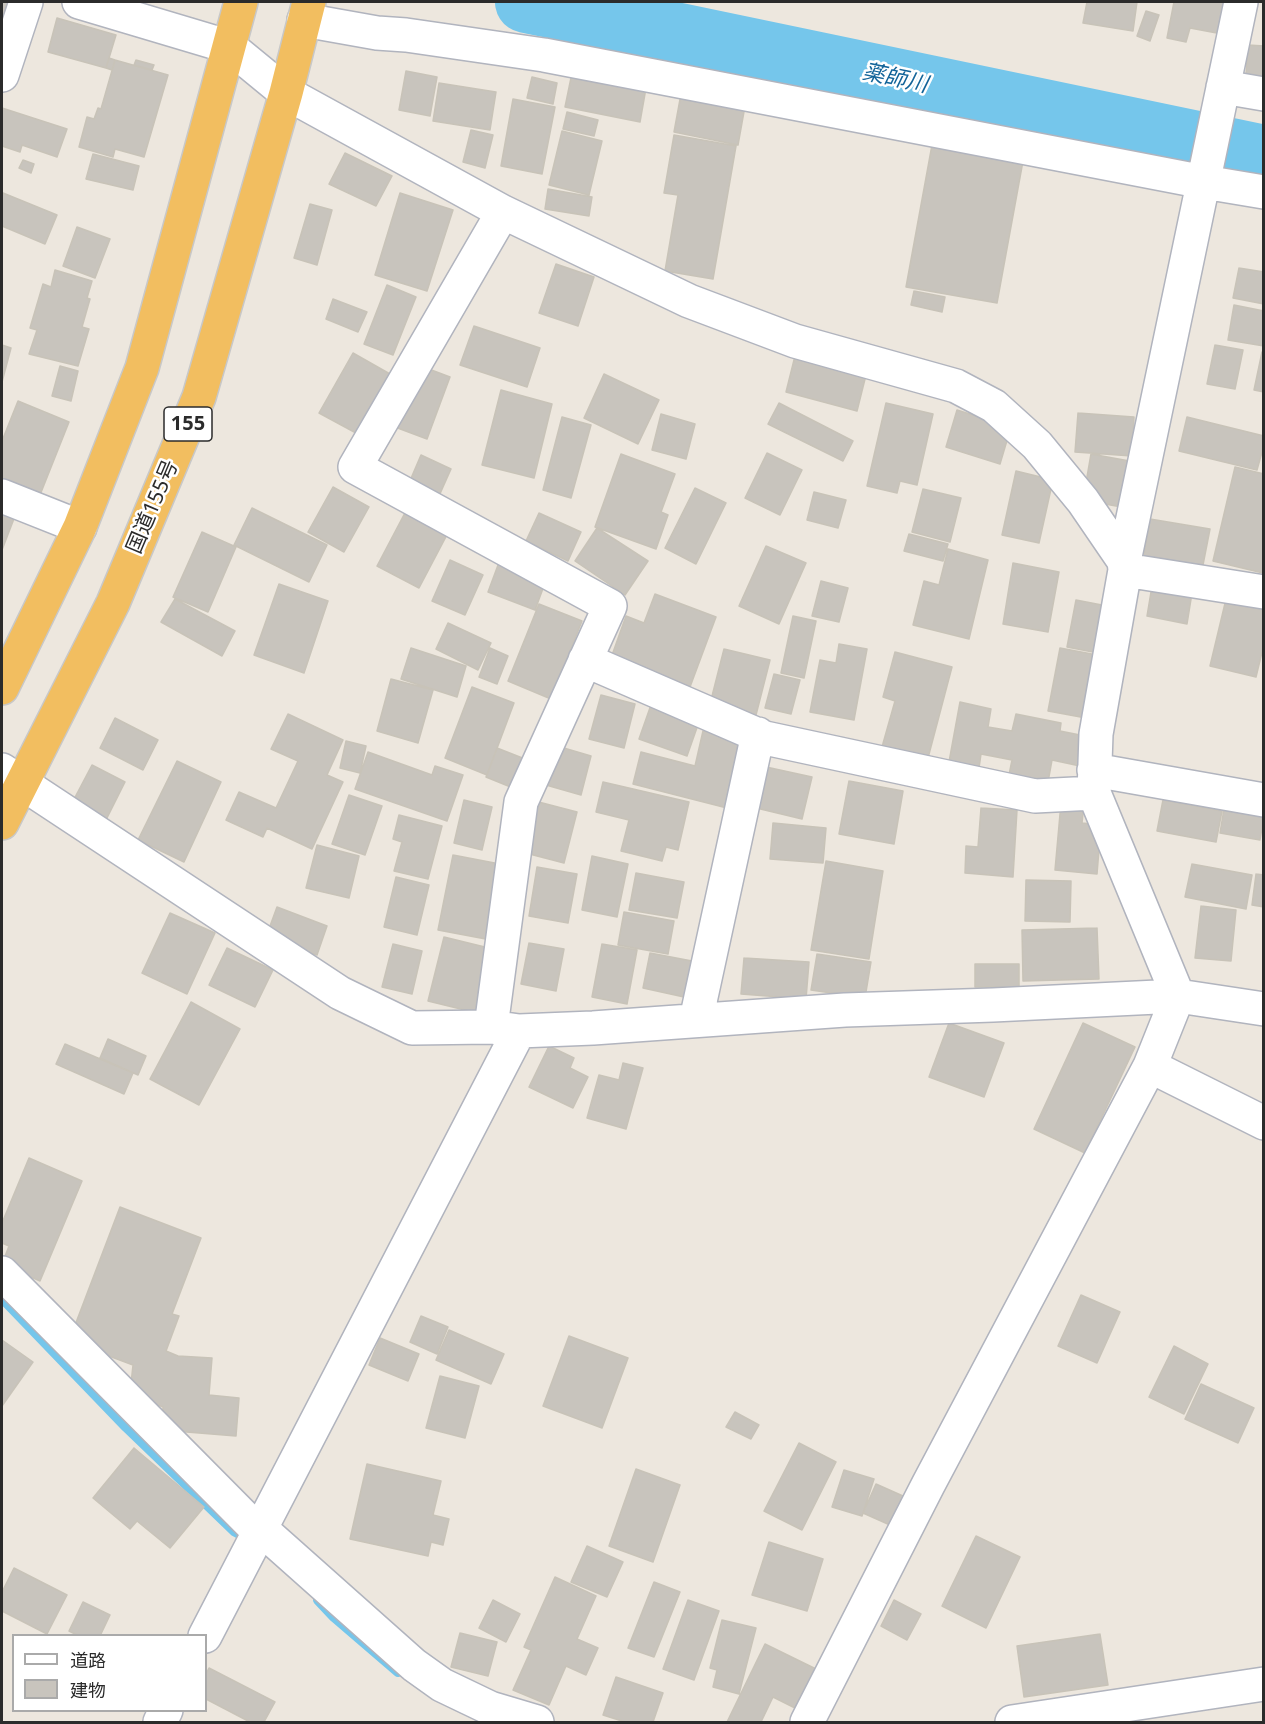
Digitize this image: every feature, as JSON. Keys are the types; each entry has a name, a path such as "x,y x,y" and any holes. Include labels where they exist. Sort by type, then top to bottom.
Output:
{"highway":[{"path":"2,688 80,527 142,368 241,2"},
{"name":"国道155号","path":"2,823 12,777 113,603 199,397 286,93 306,10"}],"street":[{"path":"2,75 26,2"},
{"path":"79,2 230,47 286,93 503,212 689,302 795,341 956,386 994,406 1043,453 1083,501 1124,566 1263,592"},
{"path":"807,1722 928,1485 1150,1066 1178,996 1094,781 1096,734 1124,566 1241,2"},
{"path":"306,10 377,33 427,37 544,55 1263,192"},
{"path":"1223,87 1263,94"},
{"path":"206,1634 259,1532 505,1029 521,802 610,606 355,467 503,212"},
{"path":"2,496 80,527"},
{"path":"585,660 765,738 1035,796 1094,781 1263,800"},
{"path":"696,1020 758,735"},
{"path":"12,777 340,993 412,1028 593,1028 845,1010 1178,996 1263,1009"},
{"path":"1150,1066 1263,1124"},
{"path":"2,1273 259,1532 269,1536 371,1629 442,1685 490,1708 537,1722"},
{"path":"1012,1722 1263,1684"}],"building":[{"path":"2,2 8,2 2,19"},
{"path":"1087,2 1137,2 1133,31 1083,23"},
{"path":"1174,2 1228,2 1222,34 1190,28 1186,42 1167,38"},
{"path":"1146,11 1159,15 1150,41 1137,36"},
{"path":"57,18 116,35 106,68 48,52"},
{"path":"1248,45 1264,46 1264,76 1246,75"},
{"path":"109,58 115,60 112,70 106,68"},
{"path":"115,60 168,75 144,157 115,149 113,157 79,147 87,117 94,119 98,108 101,109"},
{"path":"136,60 154,65 152,70 134,65"},
{"path":"406,71 437,77 430,116 399,110"},
{"path":"572,73 646,88 640,122 565,107"},
{"path":"532,77 557,83 553,104 527,98"},
{"path":"439,83 496,92 490,130 433,121"},
{"path":"681,94 745,106 738,145 674,132"},
{"path":"513,99 555,107 542,174 501,166"},
{"path":"2,108 67,129 57,157 22,145 20,152 2,146"},
{"path":"567,112 598,120 594,136 563,129"},
{"path":"471,130 493,135 485,168 463,162"},
{"path":"562,131 602,141 589,195 549,185"},
{"path":"674,135 736,146 713,279 665,271 678,195 664,193"},
{"path":"932,145 1023,161 997,303 906,287"},
{"path":"345,153 392,176 376,206 329,184"},
{"path":"93,154 139,166 133,190 86,179"},
{"path":"23,160 34,164 31,173 19,168"},
{"path":"548,189 592,197 589,216 545,209"},
{"path":"3,193 57,215 45,244 2,226"},
{"path":"400,193 453,210 427,291 375,275"},
{"path":"310,204 332,210 317,265 294,258"},
{"path":"77,227 110,239 95,278 63,266"},
{"path":"556,264 594,277 578,326 539,313"},
{"path":"1239,268 1264,272 1264,304 1233,298"},
{"path":"55,270 92,281 87,298 90,299 82,327 89,329 78,366 29,354 37,330 30,328 43,284 51,287"},
{"path":"387,285 416,297 393,355 364,344"},
{"path":"914,291 945,297 942,312 911,305"},
{"path":"333,299 367,312 358,332 326,319"},
{"path":"1234,305 1264,311 1264,346 1228,340"},
{"path":"474,326 540,348 527,387 460,365"},
{"path":"2,345 11,348 2,382"},
{"path":"1215,345 1243,350 1235,389 1207,384"},
{"path":"1262,352 1264,352 1264,392 1254,390"},
{"path":"353,353 390,374 356,433 319,413"},
{"path":"795,356 866,375 857,411 786,392"},
{"path":"418,365 450,377 427,439 395,427"},
{"path":"60,366 78,371 71,401 52,396"},
{"path":"604,374 659,400 638,444 584,418"},
{"path":"501,390 552,404 534,478 482,465"},
{"path":"18,401 69,422 38,500 2,485 2,441"},
{"path":"779,403 853,441 843,461 768,424"},
{"path":"886,403 933,414 917,485 900,481 897,493 867,486"},
{"path":"957,410 1011,427 1000,464 946,447"},
{"path":"1078,413 1134,417 1132,456 1075,452"},
{"path":"661,414 695,424 686,459 652,450"},
{"path":"562,417 591,425 571,498 543,490"},
{"path":"1187,417 1264,436 1264,445 1257,470 1179,451"},
{"path":"767,453 802,470 780,515 745,498"},
{"path":"621,454 675,474 661,512 668,515 656,549 595,527"},
{"path":"1091,454 1135,462 1127,508 1083,500"},
{"path":"421,455 451,469 439,496 409,483"},
{"path":"1235,467 1264,474 1263,573 1213,561"},
{"path":"1016,471 1053,480 1039,543 1002,535"},
{"path":"333,487 369,507 344,552 308,532"},
{"path":"695,488 726,503 696,564 665,548"},
{"path":"923,489 961,498 950,542 912,532"},
{"path":"814,492 846,500 838,528 807,520"},
{"path":"252,508 327,545 309,582 234,545"},
{"path":"407,509 449,531 419,588 377,566"},
{"path":"2,510 15,516 2,550"},
{"path":"539,513 581,532 568,561 526,541"},
{"path":"1150,519 1210,529 1202,570 1143,560"},
{"path":"597,528 648,561 625,595 575,561"},
{"path":"202,532 236,547 208,612 173,597"},
{"path":"909,534 948,544 943,561 904,551"},
{"path":"766,546 806,563 779,624 739,606"},
{"path":"948,549 988,560 969,639 913,625 924,581 939,585"},
{"path":"501,557 548,575 535,610 488,592"},
{"path":"450,560 483,575 465,615 432,601"},
{"path":"1013,563 1059,572 1048,632 1003,624"},
{"path":"1153,580 1193,587 1187,624 1147,616"},
{"path":"821,581 848,588 839,622 812,616"},
{"path":"279,584 328,601 304,673 254,655"},
{"path":"655,594 716,617 690,687 611,658 626,616 644,623"},
{"path":"1227,595 1264,603 1264,644 1256,677 1210,666"},
{"path":"175,599 235,631 222,656 161,622"},
{"path":"1076,600 1107,606 1098,653 1067,647"},
{"path":"539,604 582,621 551,699 508,681"},
{"path":"793,616 816,621 804,678 781,673"},
{"path":"448,623 491,643 478,670 436,649"},
{"path":"839,644 867,649 854,720 810,712 820,660 836,663"},
{"path":"411,648 466,666 457,697 401,679"},
{"path":"490,648 508,656 497,684 479,677"},
{"path":"1060,648 1097,655 1086,718 1048,711"},
{"path":"724,649 770,660 756,715 710,704"},
{"path":"895,652 952,667 928,758 882,747 895,701 883,697"},
{"path":"774,674 800,680 791,714 765,708"},
{"path":"391,679 433,690 418,743 377,731"},
{"path":"472,687 514,703 487,775 445,758"},
{"path":"601,695 635,704 624,748 589,739"},
{"path":"652,702 700,719 687,756 639,739"},
{"path":"960,702 991,709 988,727 1012,731 1016,714 1061,723 1060,731 1085,736 1080,766 1052,760 1048,782 1009,775 1012,760 981,754 979,768 949,762"},
{"path":"288,714 343,740 327,775 343,782 312,849 267,828 263,837 226,820 239,792 276,808 298,761 271,749"},
{"path":"115,718 158,740 143,770 100,748"},
{"path":"703,731 744,741 727,808 633,784 641,752 695,766"},
{"path":"346,741 366,746 360,773 340,768"},
{"path":"557,746 591,756 581,795 546,785"},
{"path":"497,748 530,761 518,790 486,777"},
{"path":"368,752 432,775 435,766 463,775 447,821 355,789"},
{"path":"177,761 221,782 184,862 138,840"},
{"path":"92,765 125,782 106,820 72,803"},
{"path":"757,765 812,777 802,819 748,806"},
{"path":"849,781 903,791 894,844 839,834"},
{"path":"603,782 689,802 678,850 666,847 662,861 621,851 629,820 596,812"},
{"path":"349,795 382,806 365,855 332,844"},
{"path":"464,800 492,807 482,850 454,843"},
{"path":"531,800 577,812 564,863 518,851"},
{"path":"1163,800 1222,811 1216,842 1157,831"},
{"path":"1061,803 1084,804 1082,823 1101,825 1097,874 1055,870"},
{"path":"981,808 1017,810 1013,877 965,873 966,846 978,847"},
{"path":"1224,809 1264,816 1260,840 1220,833"},
{"path":"399,815 442,826 428,879 394,871 402,842 393,839"},
{"path":"773,823 826,828 823,863 770,859"},
{"path":"317,845 359,856 349,898 306,888"},
{"path":"453,855 505,865 491,940 438,930"},
{"path":"592,856 628,864 617,917 582,910"},
{"path":"826,861 883,871 869,959 811,950"},
{"path":"1192,864 1252,875 1246,909 1185,897"},
{"path":"537,867 577,874 568,923 529,916"},
{"path":"636,873 684,882 677,918 629,910"},
{"path":"1256,874 1264,875 1264,907 1252,905"},
{"path":"396,877 429,885 417,935 384,927"},
{"path":"1026,880 1071,881 1070,922 1025,921"},
{"path":"1201,906 1236,910 1231,961 1195,958"},
{"path":"277,907 327,926 317,955 266,937"},
{"path":"624,912 674,921 668,954 618,945"},
{"path":"170,913 215,933 187,994 142,973"},
{"path":"1097,928 1099,979 1023,981 1022,930"},
{"path":"444,937 493,949 477,1013 428,1001"},
{"path":"529,943 564,949 556,991 521,984"},
{"path":"393,944 422,951 412,994 382,987"},
{"path":"602,944 637,950 627,1004 592,997"},
{"path":"227,948 273,970 255,1007 209,985"},
{"path":"650,953 692,961 684,997 643,988"},
{"path":"817,954 871,962 865,998 811,990"},
{"path":"744,958 809,962 806,999 741,994"},
{"path":"975,964 1019,964 1019,987 975,987"},
{"path":"191,1002 240,1029 199,1105 150,1079"},
{"path":"949,1023 1004,1043 984,1097 929,1077"},
{"path":"1083,1023 1135,1047 1085,1153 1034,1129"},
{"path":"108,1039 146,1056 138,1075 100,1058"},
{"path":"65,1044 133,1073 124,1094 56,1064"},
{"path":"549,1046 574,1058 570,1068 588,1077 573,1108 529,1087"},
{"path":"623,1063 643,1068 626,1129 587,1118 599,1075 619,1080"},
{"path":"29,1158 82,1181 40,1281 2,1264 9,1246 2,1243 2,1223"},
{"path":"120,1207 201,1238 172,1314 179,1316 166,1351 178,1356 212,1358 209,1395 239,1398 236,1436 162,1430 163,1407 130,1393 133,1365 69,1341"},
{"path":"1081,1295 1120,1312 1097,1363 1058,1346"},
{"path":"421,1316 448,1327 437,1354 410,1342"},
{"path":"449,1330 504,1354 491,1384 436,1360"},
{"path":"569,1336 628,1358 602,1428 543,1406"},
{"path":"380,1338 419,1354 408,1381 369,1365"},
{"path":"2,1340 33,1362 2,1406"},
{"path":"1174,1346 1208,1364 1184,1414 1149,1397"},
{"path":"440,1376 479,1386 465,1438 426,1428"},
{"path":"1201,1384 1254,1408 1238,1443 1185,1419"},
{"path":"735,1412 759,1425 751,1439 726,1427"},
{"path":"799,1443 836,1462 802,1530 764,1511"},
{"path":"134,1448 204,1507 170,1548 137,1521 130,1529 93,1498"},
{"path":"367,1464 441,1481 433,1515 449,1519 443,1545 431,1542 428,1556 350,1539"},
{"path":"636,1469 680,1485 653,1562 609,1546"},
{"path":"844,1470 874,1479 862,1516 832,1507"},
{"path":"876,1484 903,1496 890,1525 863,1513"},
{"path":"976,1536 1020,1557 986,1628 942,1606"},
{"path":"769,1542 823,1559 807,1611 752,1595"},
{"path":"587,1546 623,1562 607,1597 571,1582"},
{"path":"14,1568 67,1595 47,1634 2,1611 2,1592"},
{"path":"555,1577 596,1596 577,1639 598,1648 586,1675 566,1666 549,1705 513,1690 531,1650 524,1647"},
{"path":"654,1582 680,1592 654,1657 628,1648"},
{"path":"493,1600 520,1614 506,1642 479,1628"},
{"path":"688,1600 719,1611 694,1680 663,1669"},
{"path":"894,1600 921,1614 907,1640 881,1626"},
{"path":"83,1602 110,1615 101,1634 75,1634 69,1631"},
{"path":"722,1620 756,1628 739,1694 713,1687 717,1670 710,1668"},
{"path":"460,1633 497,1642 488,1676 451,1667"},
{"path":"1100,1634 1108,1685 1024,1697 1017,1646"},
{"path":"765,1644 816,1669 797,1709 773,1697 761,1722 727,1722"},
{"path":"209,1668 275,1702 264,1722 250,1722 207,1700"},
{"path":"616,1677 663,1693 653,1722 625,1722 603,1715"}],"waterway":[{"name":"薬師川","path":"526,2 1264,156"},
{"path":"2,1298 126,1427 234,1531 249,1539"},
{"path":"318,1600 334,1617 398,1672"}]}
